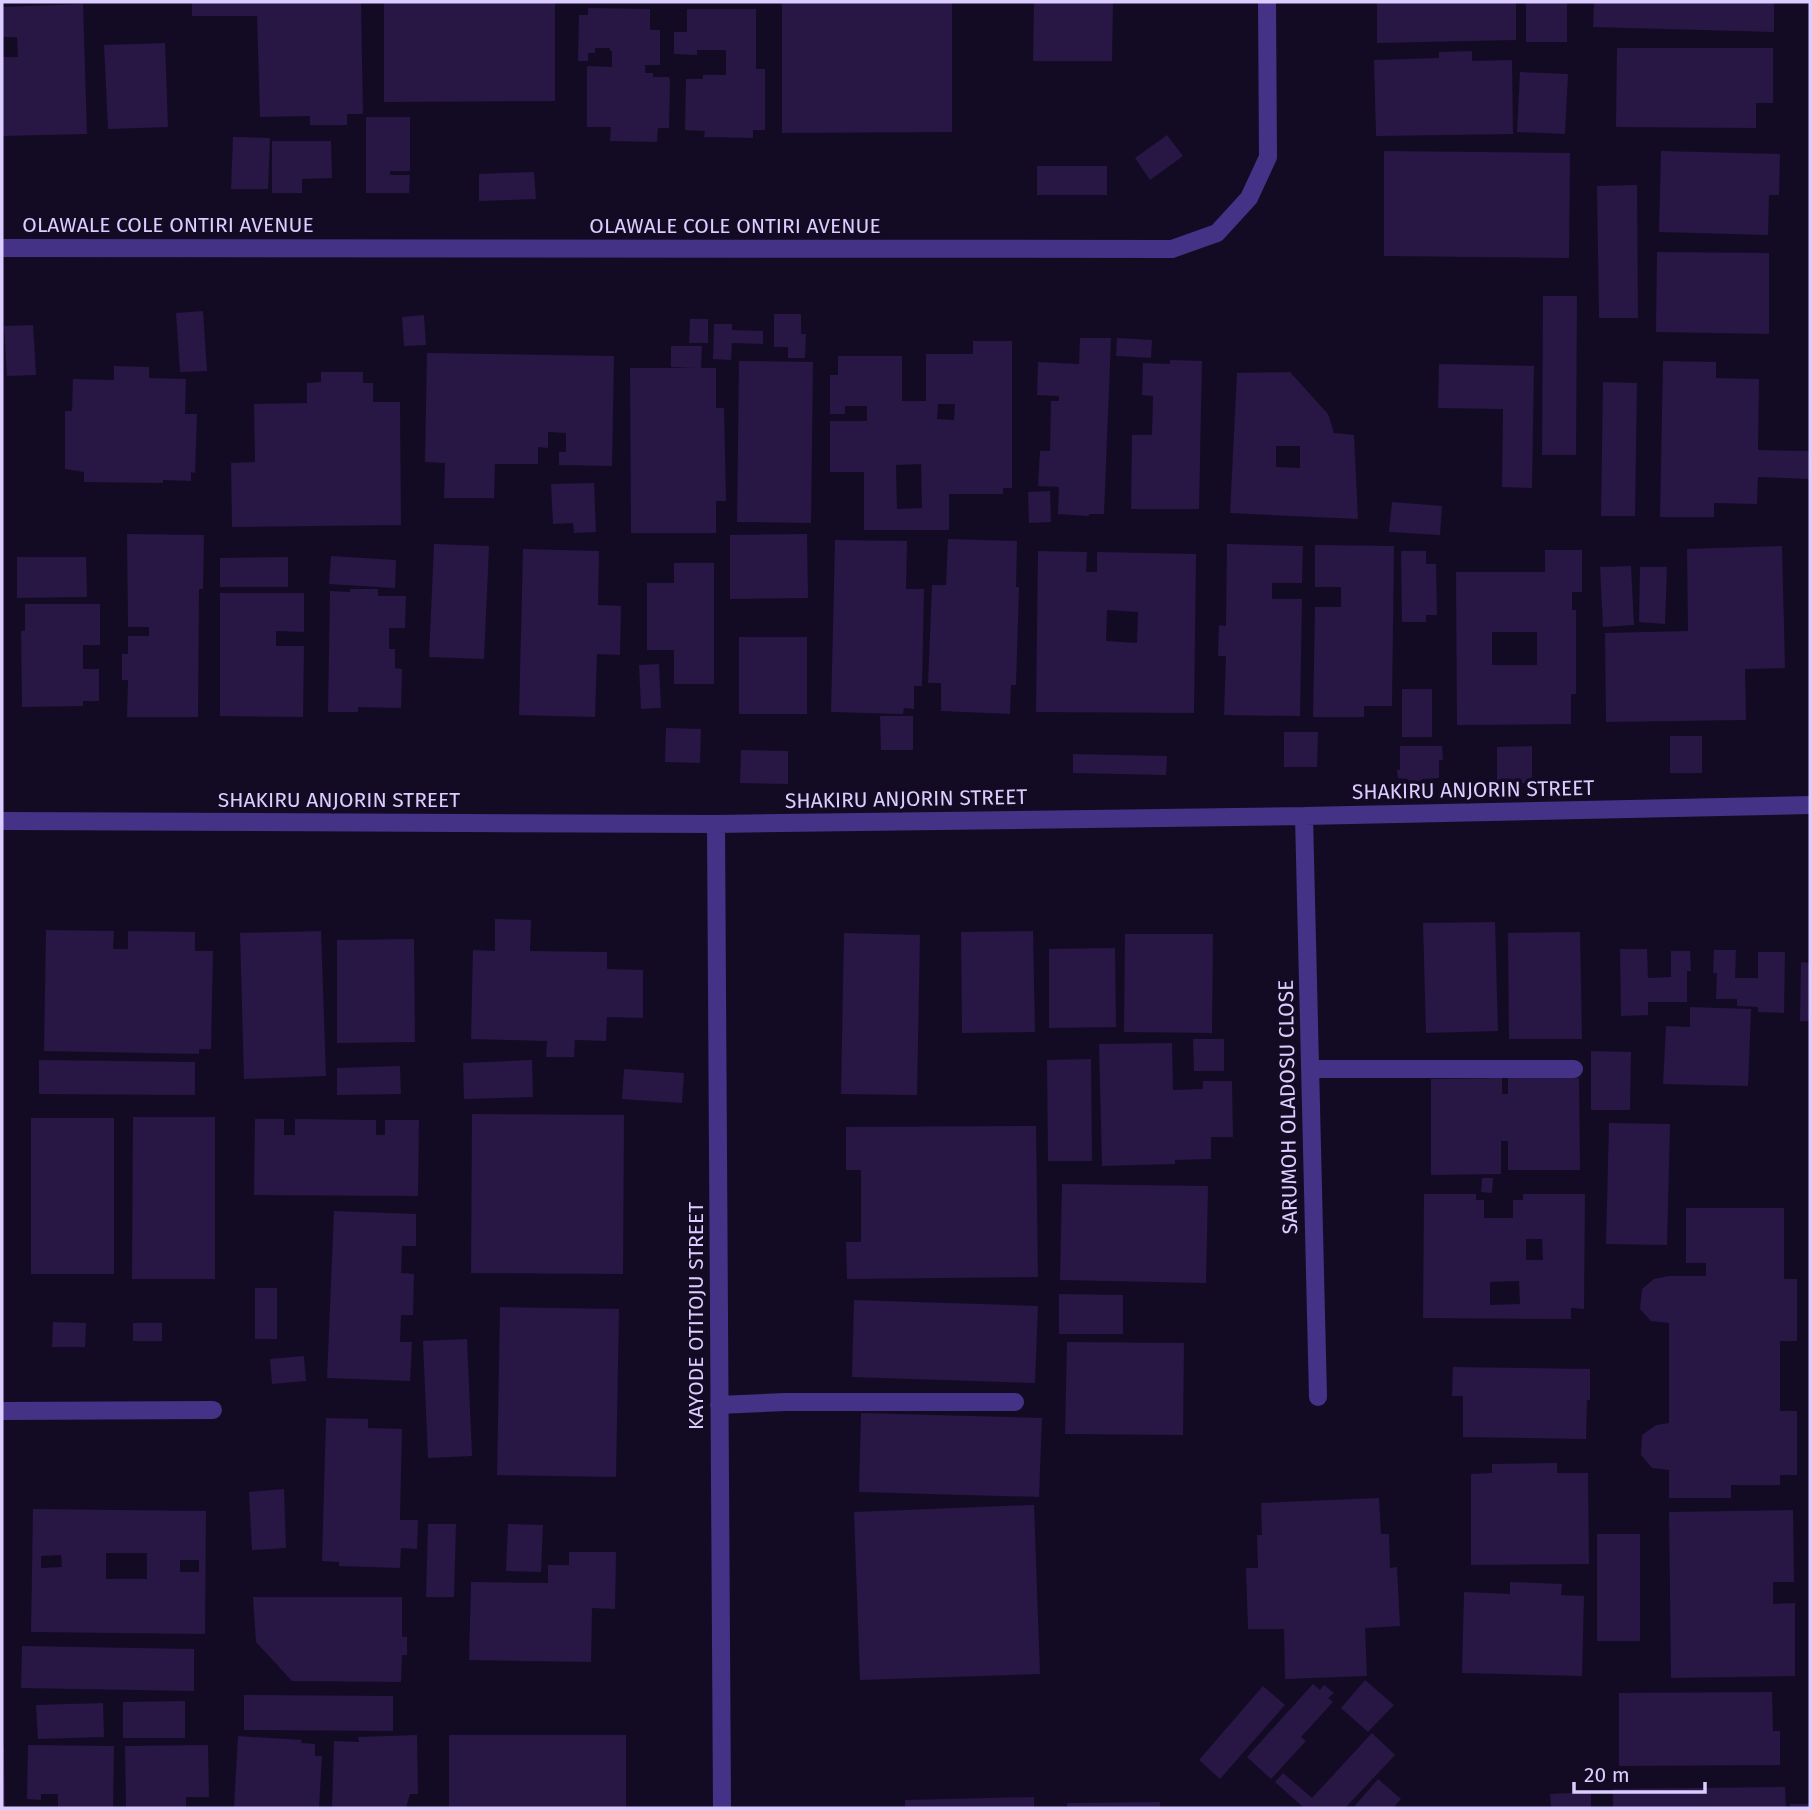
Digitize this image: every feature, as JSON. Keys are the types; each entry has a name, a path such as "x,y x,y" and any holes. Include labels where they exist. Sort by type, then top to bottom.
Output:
{"street":[{"name":"OLAWALE COLE ONTIRI AVENUE","path":"2,248 1172,249 1217,233 1249,198 1268,157 1267,2"},
{"name":"SHAKIRU ANJORIN STREET","path":"2,821 716,824 1304,816 1810,805"},
{"name":"SARUMOH OLADOSU CLOSE","path":"1304,816 1318,1397"},
{"name":"KAYODE OTITOJU STREET","path":"716,824 722,1808"},
{"path":"1310,1069 1574,1069"},
{"path":"719,1405 785,1402 1015,1402"},
{"path":"2,1411 212,1410"}],"building":[{"path":"192,2 361,2 363,114 347,114 347,125 310,125 310,116 260,117 257,16 192,16"},
{"path":"384,2 555,2 555,101 384,102"},
{"path":"782,2 952,2 952,132 782,133"},
{"path":"1034,2 1113,2 1112,61 1033,61"},
{"path":"1377,2 1516,2 1516,40 1377,43"},
{"path":"1526,2 1567,2 1567,42 1526,42"},
{"path":"1594,2 1774,2 1774,32 1593,27"},
{"path":"83,4 87,134 2,136 2,57 18,57 17,37 2,37 2,7"},
{"path":"588,8 650,9 650,30 660,30 660,65 645,65 645,73 653,73 653,77 669,77 670,82 669,128 658,128 657,142 610,141 611,127 587,127 587,66 612,67 610,48 595,48 595,53 588,53 588,61 578,61 579,15 588,15"},
{"path":"687,9 756,9 756,69 765,69 765,130 753,130 753,138 704,137 705,131 685,130 686,79 703,79 703,75 726,75 726,50 697,50 697,55 674,54 674,32 687,32"},
{"path":"165,43 168,127 108,129 104,45"},
{"path":"1617,48 1773,48 1773,103 1756,103 1756,128 1616,127"},
{"path":"1472,51 1472,61 1512,60 1513,134 1376,136 1374,60 1439,58 1439,52"},
{"path":"1520,72 1568,74 1565,134 1517,132"},
{"path":"366,117 410,117 410,171 390,171 390,175 410,175 409,193 366,193"},
{"path":"1167,135 1183,156 1150,180 1135,158"},
{"path":"233,137 270,138 268,189 231,189"},
{"path":"272,141 331,141 332,178 302,179 302,193 272,193"},
{"path":"1384,151 1570,153 1569,258 1384,256"},
{"path":"1661,151 1780,154 1779,195 1769,195 1768,235 1659,232"},
{"path":"1037,166 1107,166 1107,195 1037,195"},
{"path":"534,172 536,199 479,201 479,174"},
{"path":"1637,185 1638,318 1599,318 1597,186"},
{"path":"1657,252 1769,253 1769,334 1656,332"},
{"path":"1543,296 1577,296 1576,455 1542,455"},
{"path":"203,311 207,371 180,372 176,313"},
{"path":"774,314 801,314 801,334 806,334 805,358 788,358 788,347 774,347"},
{"path":"424,315 426,345 404,346 402,317"},
{"path":"690,319 708,319 708,343 689,343"},
{"path":"714,324 732,324 732,330 763,331 763,344 732,343 731,360 713,359"},
{"path":"33,325 36,375 7,376 4,326"},
{"path":"1080,338 1111,338 1104,514 1089,516 1058,514 1059,487 1038,486 1040,451 1050,451 1051,401 1059,401 1059,396 1037,395 1038,362 1079,364"},
{"path":"1117,338 1152,340 1151,358 1116,356"},
{"path":"973,341 1012,341 1012,488 1003,488 1003,494 949,494 949,530 864,530 864,472 830,472 830,421 867,421 867,406 845,406 845,414 830,414 830,375 838,375 838,356 902,356 902,401 926,401 926,354 973,354","holes":["938,404 955,404 954,420 937,419","921,464 922,508 897,509 896,465"]},
{"path":"671,346 702,346 701,368 716,368 716,408 724,408 726,501 716,501 716,533 631,533 630,368 695,368 671,367"},
{"path":"427,353 614,356 612,466 559,465 559,452 566,452 566,433 548,432 548,448 538,447 538,464 495,464 494,498 444,498 445,463 425,462"},
{"path":"1170,360 1202,361 1199,509 1131,509 1132,435 1152,435 1153,396 1142,395 1143,363 1170,364"},
{"path":"739,361 813,362 811,523 737,522"},
{"path":"1663,361 1716,362 1716,378 1759,379 1758,450 1810,451 1810,479 1758,477 1757,504 1714,503 1714,517 1660,517"},
{"path":"1439,364 1534,366 1532,488 1502,487 1503,409 1438,408"},
{"path":"114,366 149,367 149,378 186,379 185,414 197,414 195,473 191,472 191,481 84,482 84,472 65,469 65,411 72,411 73,379 114,380"},
{"path":"321,372 363,372 363,383 373,383 373,402 400,402 401,525 232,527 231,463 255,462 254,404 307,403 307,383 321,382"},
{"path":"1290,372 1328,414 1334,433 1354,435 1358,519 1230,513 1237,373","holes":["1276,446 1300,446 1300,468 1276,467"]},
{"path":"1603,382 1637,383 1635,516 1601,516"},
{"path":"594,483 596,532 574,533 573,523 553,524 551,484"},
{"path":"1050,491 1051,522 1029,523 1028,492"},
{"path":"1392,502 1442,506 1440,535 1389,532"},
{"path":"127,534 204,535 203,589 199,589 198,717 127,717 128,680 122,680 122,654 128,654 128,636 149,636 149,627 128,627"},
{"path":"807,534 808,598 730,599 730,535"},
{"path":"948,539 1017,541 1016,587 1019,587 1016,685 1011,685 1010,714 941,711 941,683 928,683 932,585 946,585"},
{"path":"835,540 907,541 906,589 924,589 922,686 914,686 914,709 904,708 903,714 831,712"},
{"path":"434,544 489,546 484,659 429,657"},
{"path":"1227,544 1303,546 1302,583 1272,583 1272,599 1302,599 1300,716 1224,715 1226,656 1218,656 1219,625 1226,626"},
{"path":"1315,545 1394,546 1392,706 1364,706 1364,717 1313,717 1315,607 1341,607 1341,587 1315,587"},
{"path":"1782,546 1785,668 1745,669 1746,720 1606,722 1605,633 1688,631 1687,549"},
{"path":"523,549 599,551 598,605 621,606 620,655 597,654 595,717 519,715"},
{"path":"1545,550 1582,550 1582,592 1572,592 1572,610 1576,610 1576,694 1571,694 1571,724 1457,725 1456,572 1545,572","holes":["1492,632 1537,632 1537,665 1492,665"]},
{"path":"1038,551 1087,552 1086,572 1097,572 1097,552 1196,554 1194,713 1036,712","holes":["1107,610 1138,612 1137,643 1106,641"]},
{"path":"1401,551 1426,551 1426,564 1436,564 1437,615 1426,615 1426,622 1402,622"},
{"path":"331,556 396,560 395,588 329,584"},
{"path":"17,557 86,557 87,597 17,598"},
{"path":"288,557 288,587 220,587 220,558"},
{"path":"674,563 714,563 714,684 674,684 674,650 647,650 647,583 674,583"},
{"path":"1631,566 1634,625 1603,627 1600,567"},
{"path":"1640,567 1667,567 1665,624 1639,622"},
{"path":"350,589 378,589 378,596 406,596 405,628 389,628 389,649 395,649 395,668 402,669 401,708 358,707 358,712 328,712 330,591 350,592"},
{"path":"220,593 304,593 304,632 276,631 276,646 304,646 303,717 220,716"},
{"path":"25,604 100,604 100,645 83,645 83,669 99,669 99,701 83,701 83,706 22,707 21,631 25,631"},
{"path":"739,637 807,637 807,714 739,714"},
{"path":"659,664 661,708 641,709 639,665"},
{"path":"1402,689 1432,689 1432,737 1402,737"},
{"path":"880,716 913,716 913,750 881,750"},
{"path":"666,728 701,729 700,763 665,762"},
{"path":"1284,732 1318,732 1317,767 1284,767"},
{"path":"1670,736 1702,736 1702,773 1670,773"},
{"path":"1400,746 1442,746 1443,760 1439,760 1439,778 1422,779 1422,784 1408,784 1408,779 1398,778"},
{"path":"1532,746 1532,783 1497,784 1497,747"},
{"path":"741,750 788,751 788,784 740,783"},
{"path":"1073,754 1167,756 1166,775 1073,773"},
{"path":"495,919 531,920 530,951 607,952 607,969 643,970 643,1018 607,1017 606,1041 575,1040 574,1057 546,1057 547,1041 471,1039 473,950 495,951"},
{"path":"1495,922 1498,1031 1426,1033 1423,923"},
{"path":"46,930 114,931 113,949 128,949 128,931 195,932 195,951 213,951 211,1049 199,1049 199,1054 44,1051"},
{"path":"321,931 326,1076 244,1079 240,933"},
{"path":"1033,931 1035,1032 962,1033 961,932"},
{"path":"1580,932 1582,1039 1509,1039 1508,933"},
{"path":"844,933 920,935 917,1095 841,1094"},
{"path":"1125,934 1213,934 1212,1033 1124,1032"},
{"path":"414,939 415,1042 337,1043 337,940"},
{"path":"1115,948 1116,1027 1049,1028 1049,949"},
{"path":"1620,949 1647,949 1648,978 1671,977 1671,951 1690,951 1691,971 1687,971 1687,1002 1648,1002 1648,1015 1621,1016"},
{"path":"1714,950 1736,950 1735,978 1758,978 1758,952 1785,952 1784,1013 1758,1012 1758,1007 1737,1006 1737,999 1716,999"},
{"path":"1801,962 1810,963 1810,1021 1800,1021"},
{"path":"1690,1007 1751,1009 1748,1086 1663,1084 1666,1026 1690,1027"},
{"path":"1193,1039 1224,1039 1224,1071 1194,1071"},
{"path":"1172,1043 1173,1090 1203,1089 1203,1081 1232,1081 1233,1137 1211,1137 1211,1159 1175,1160 1175,1164 1102,1166 1099,1044"},
{"path":"1591,1051 1631,1052 1630,1110 1591,1110"},
{"path":"1091,1059 1092,1161 1048,1161 1047,1060"},
{"path":"39,1060 195,1062 195,1095 39,1094"},
{"path":"532,1060 533,1097 464,1099 463,1063"},
{"path":"400,1066 401,1094 337,1095 337,1068"},
{"path":"624,1069 684,1073 682,1103 622,1099"},
{"path":"1502,1078 1502,1094 1508,1094 1508,1078 1579,1078 1580,1170 1508,1170 1508,1141 1501,1141 1501,1174 1431,1175 1431,1079"},
{"path":"472,1114 624,1115 623,1274 471,1273"},
{"path":"133,1117 215,1117 215,1279 132,1279"},
{"path":"31,1118 114,1118 114,1274 31,1274"},
{"path":"255,1119 284,1119 284,1135 295,1135 295,1119 376,1120 376,1135 385,1135 385,1120 419,1120 418,1196 254,1195"},
{"path":"1609,1123 1670,1124 1667,1245 1606,1244"},
{"path":"1036,1126 1038,1277 847,1279 846,1242 861,1242 861,1170 846,1170 846,1127"},
{"path":"1482,1178 1493,1178 1492,1193 1481,1192"},
{"path":"1062,1184 1208,1186 1206,1283 1060,1280"},
{"path":"1424,1194 1476,1194 1476,1200 1484,1200 1484,1218 1513,1218 1513,1200 1523,1200 1523,1194 1585,1194 1584,1309 1571,1308 1571,1319 1423,1318","holes":["1526,1239 1542,1239 1543,1260 1526,1260","1519,1281 1520,1304 1490,1305 1490,1282"]},
{"path":"1686,1208 1784,1208 1784,1279 1797,1279 1797,1341 1780,1341 1780,1411 1797,1411 1797,1475 1780,1475 1780,1485 1731,1485 1731,1498 1669,1498 1669,1470 1652,1468 1641,1455 1642,1435 1656,1425 1669,1423 1669,1323 1651,1321 1640,1309 1642,1289 1654,1279 1669,1276 1706,1276 1706,1263 1686,1263"},
{"path":"334,1211 416,1214 416,1246 402,1246 401,1273 414,1274 413,1315 401,1315 400,1342 412,1342 410,1381 327,1378"},
{"path":"255,1288 277,1288 277,1339 255,1339"},
{"path":"1059,1294 1123,1295 1123,1334 1059,1334"},
{"path":"854,1300 1038,1306 1035,1383 852,1377"},
{"path":"500,1307 619,1309 616,1477 497,1475"},
{"path":"53,1322 86,1323 85,1347 52,1347"},
{"path":"133,1323 162,1323 162,1341 133,1341"},
{"path":"467,1339 472,1456 428,1458 423,1341"},
{"path":"1067,1342 1184,1343 1183,1435 1065,1434"},
{"path":"304,1356 306,1381 272,1384 270,1359"},
{"path":"1453,1367 1590,1369 1586,1439 1463,1437 1463,1396 1452,1396"},
{"path":"861,1413 1042,1418 1039,1497 859,1492"},
{"path":"326,1418 368,1419 368,1428 402,1429 400,1520 418,1520 417,1549 401,1548 400,1568 339,1566 339,1562 322,1561"},
{"path":"1557,1463 1557,1473 1588,1473 1589,1564 1471,1565 1471,1474 1492,1473 1492,1464"},
{"path":"284,1489 286,1548 252,1550 249,1492"},
{"path":"1379,1498 1381,1534 1389,1534 1390,1568 1397,1567 1400,1626 1365,1628 1367,1676 1285,1679 1284,1629 1248,1629 1246,1568 1258,1568 1257,1535 1262,1535 1261,1503"},
{"path":"1034,1505 1040,1674 860,1680 854,1512"},
{"path":"33,1509 206,1511 205,1634 31,1632","holes":["106,1553 147,1553 147,1579 106,1579","61,1555 62,1567 41,1568 41,1556","180,1560 199,1560 199,1572 180,1572"]},
{"path":"1793,1510 1794,1582 1773,1582 1773,1604 1795,1603 1795,1676 1671,1678 1669,1512"},
{"path":"428,1524 456,1524 454,1597 426,1597"},
{"path":"508,1524 543,1525 541,1572 506,1571"},
{"path":"1597,1534 1640,1534 1640,1641 1597,1641"},
{"path":"569,1552 616,1552 615,1609 592,1608 591,1662 469,1660 471,1582 548,1583 548,1565 569,1565"},
{"path":"1510,1582 1562,1584 1561,1595 1584,1596 1582,1676 1462,1673 1464,1592 1510,1594"},
{"path":"253,1597 402,1597 402,1637 407,1637 407,1655 402,1655 401,1682 292,1681 256,1642"},
{"path":"22,1646 194,1649 194,1691 21,1688"},
{"path":"1365,1680 1394,1705 1368,1732 1341,1708"},
{"path":"1313,1684 1320,1690 1324,1685 1334,1693 1328,1698 1333,1702 1301,1737 1306,1741 1271,1779 1247,1757"},
{"path":"1263,1686 1285,1705 1220,1779 1199,1760"},
{"path":"1772,1692 1773,1731 1780,1731 1780,1765 1619,1766 1619,1693"},
{"path":"244,1695 393,1696 393,1731 244,1730"},
{"path":"185,1701 185,1738 123,1738 123,1702"},
{"path":"103,1703 104,1737 38,1739 36,1705"},
{"path":"1372,1733 1395,1755 1345,1808 1304,1808 1275,1782 1283,1773 1312,1798"},
{"path":"417,1735 418,1794 410,1794 406,1808 332,1808 334,1741 359,1742 358,1737"},
{"path":"449,1735 626,1735 626,1808 449,1808"},
{"path":"238,1736 302,1740 301,1743 315,1744 315,1756 322,1756 319,1808 234,1808"},
{"path":"28,1745 114,1746 113,1808 58,1808 58,1794 41,1794 41,1800 27,1799"},
{"path":"208,1745 209,1797 186,1797 186,1808 126,1808 125,1746"},
{"path":"4,1746 5,1808 2,1808"},
{"path":"1378,1779 1401,1799 1393,1808 1353,1808"},
{"path":"1785,1787 1786,1808 1613,1808 1613,1789"},
{"path":"1591,1792 1591,1808 1551,1808 1550,1794"},
{"path":"1034,1797 1034,1808 905,1808 905,1800"},
{"path":"1160,1802 1160,1808 1067,1808 1067,1803"},
{"path":"1790,1804 1810,1804 1810,1808 1790,1808"}]}
